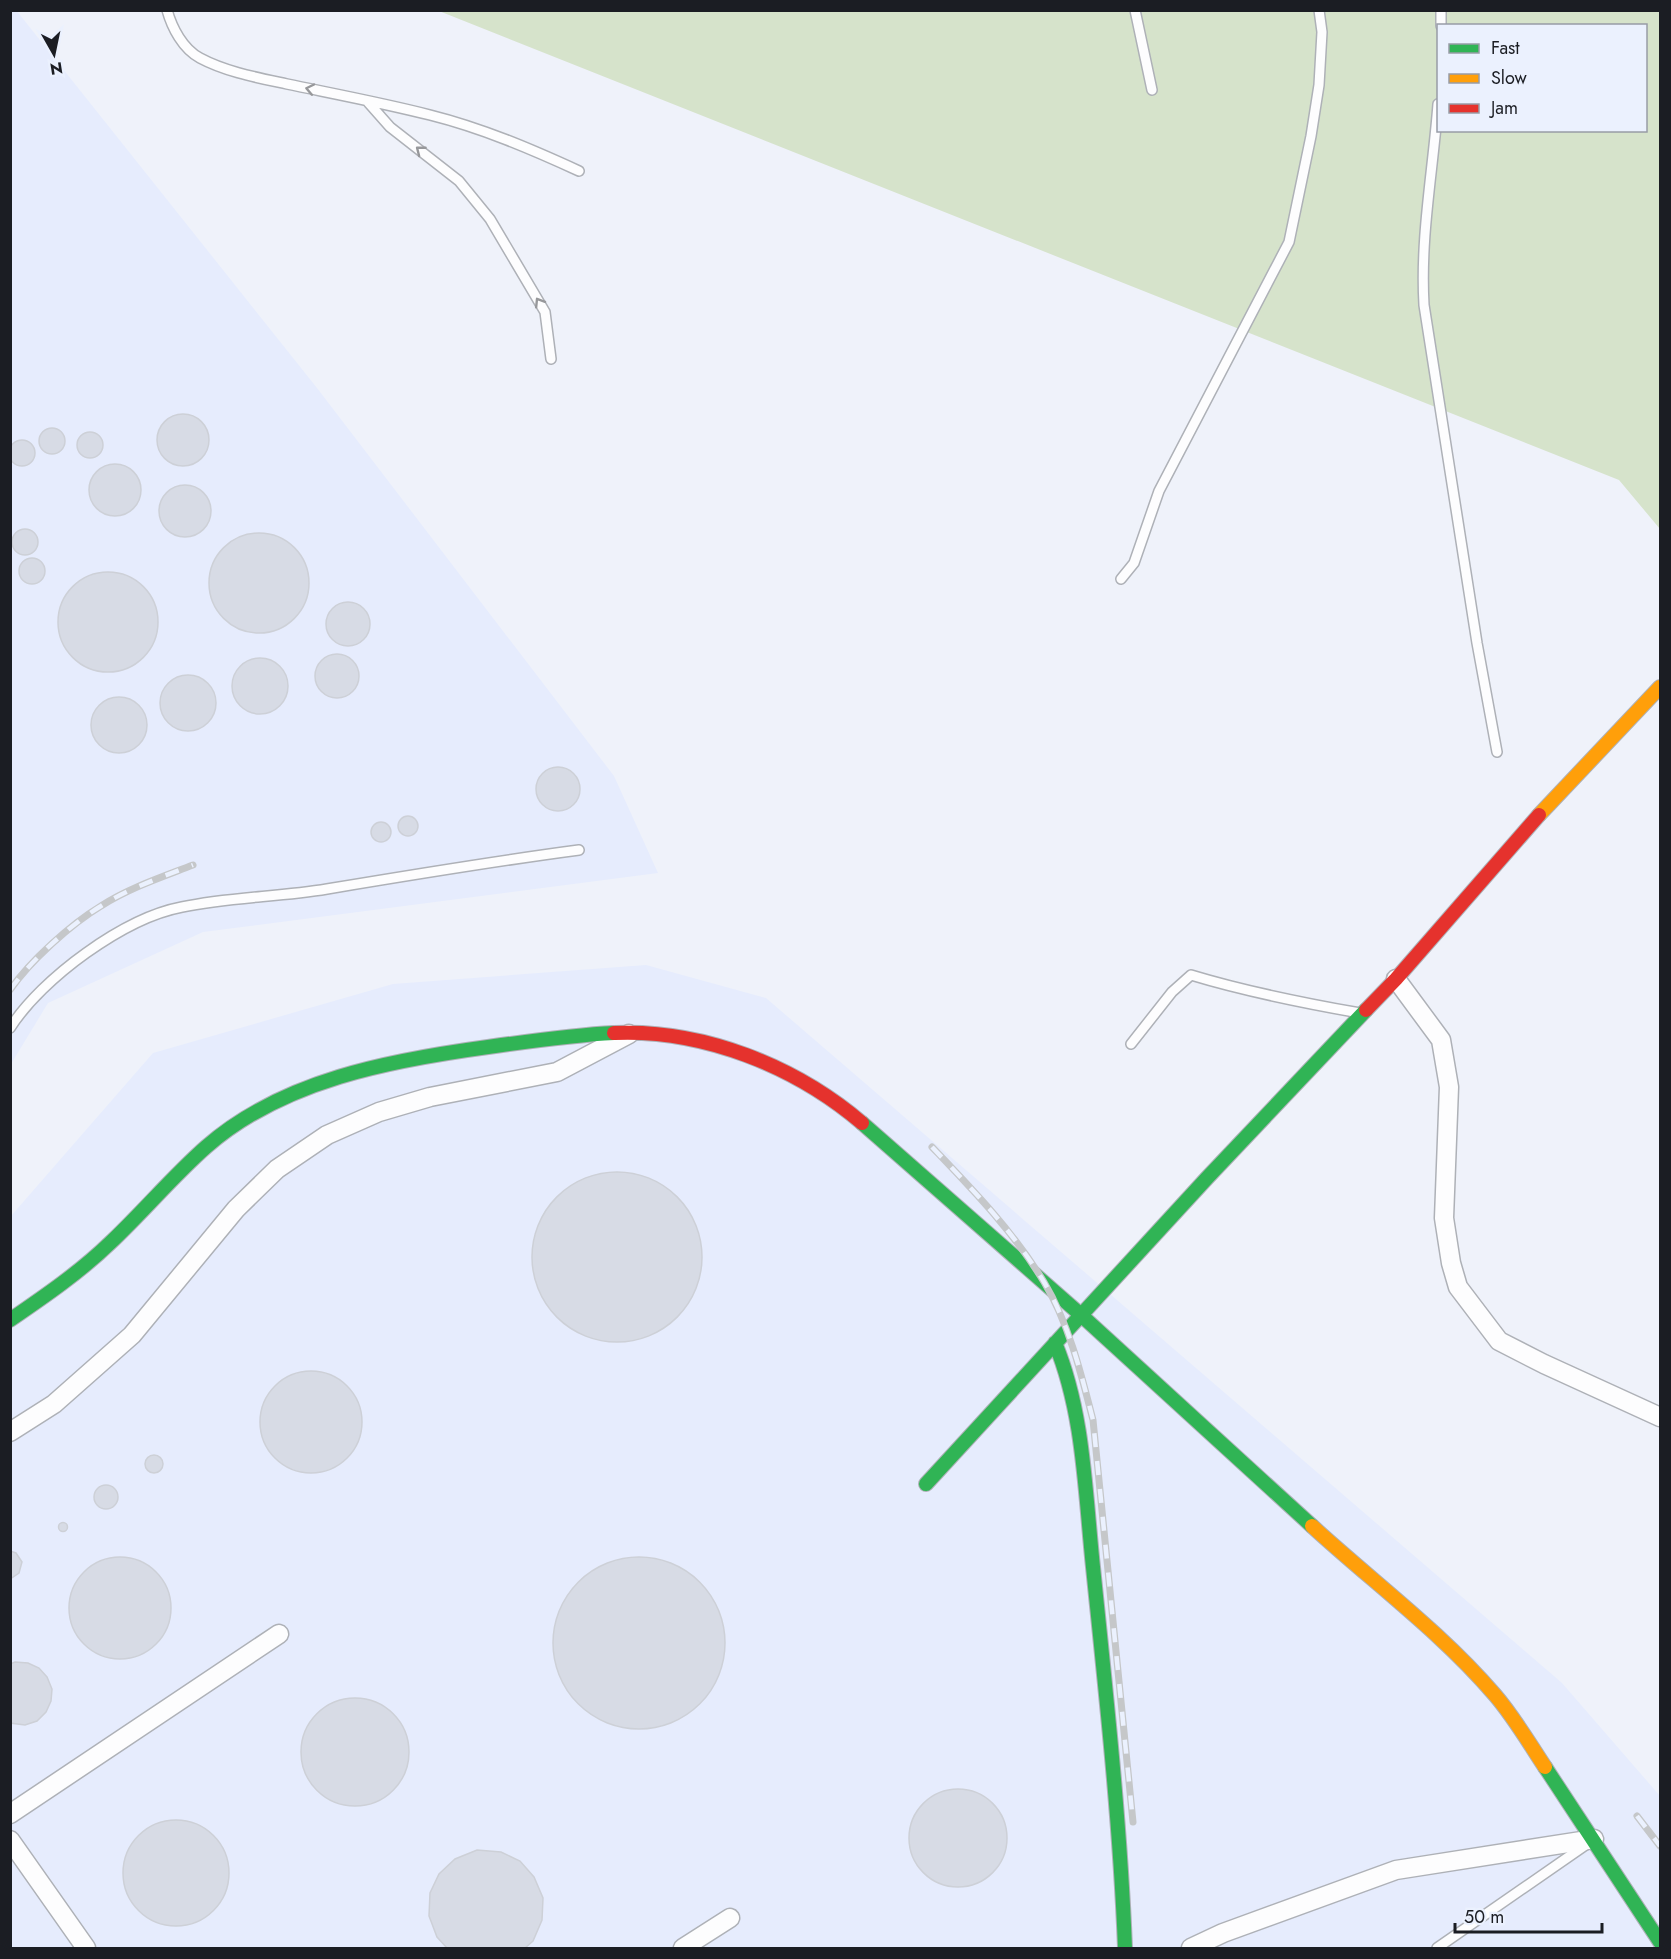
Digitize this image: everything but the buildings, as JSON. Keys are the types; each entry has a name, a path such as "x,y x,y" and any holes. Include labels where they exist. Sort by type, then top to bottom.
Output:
{"street":[{"path":"926,1484 1215,1170 1396,979 1556,795 1660,687"},
{"path":"1396,979 1441,1040 1449,1087 1444,1218 1451,1263 1458,1287 1499,1341 1660,1417"},
{"path":"10,1432 54,1404 132,1335 236,1209 277,1169 327,1135 378,1112 430,1097 557,1072 633,1032"},
{"path":"10,1320 60,1286 109,1244 207,1146 254,1112 309,1088 367,1068 422,1056 570,1035 633,1032 678,1037 728,1049 783,1070 836,1101 919,1171 1081,1315 1317,1531 1380,1584 1469,1666 1497,1697 1594,1839 1660,1942"},
{"path":"1055,1343 1068,1372 1076,1405 1109,1719 1125,1948"},
{"path":"10,1814 279,1634"},
{"path":"1191,1948 1223,1933 1396,1869 1594,1839"},
{"path":"10,1840 86,1948"},
{"path":"683,1948 730,1918"}],"lane":[{"path":"167,10 183,43 198,57 215,65 267,80 431,115 513,141 579,171"},
{"path":"1134,10 1152,90"},
{"path":"1121,579 1134,563 1159,491 1289,242 1319,85 1322,32 1319,10"},
{"path":"368,101 390,127 459,181 490,219 545,312 551,358"},
{"path":"1437,113 1424,236 1422,268 1424,305 1477,643 1497,752"},
{"path":"10,1028 36,996 104,941 138,922 180,907 298,893 579,850"},
{"path":"1131,1044 1172,992 1191,975 1229,987 1283,999 1363,1013"},
{"path":"1437,1948 1594,1839"}],"shaded area":[{"path":"16,10 317,388 614,776 658,873 203,932 48,1003 11,1064 10,11"},
{"path":"646,965 766,998 1562,1683 1660,1796 1660,1948 11,1948 11,1216 153,1053 393,984"}],"green space":[{"path":"439,11 1660,11 1660,529 1619,480"}],"railway":[{"path":"10,990 40,955 89,914 134,888 193,865"},
{"path":"932,1147 991,1211 1032,1263 1061,1315 1079,1367 1093,1420 1133,1822"},
{"path":"1637,1816 1660,1846"}],"traffic: fast":[{"path":"926,1484 1207,1178 1366,1010"},
{"path":"10,1320 99,1254 206,1147 236,1124 269,1105 303,1089 340,1077 414,1059 535,1040 614,1033"},
{"path":"862,1123 1081,1315 1312,1526"},
{"path":"1055,1343 1072,1397 1082,1453 1112,1757 1125,1948"},
{"path":"1545,1767 1660,1942"}],"traffic: slow":[{"path":"1539,815 1660,687"},
{"path":"1312,1526 1429,1629 1474,1672 1509,1712 1545,1767"}],"traffic: jam":[{"path":"1366,1010 1396,979 1539,815"},
{"path":"614,1033 647,1033 681,1037 746,1055 778,1068 807,1084 862,1123"}]}
